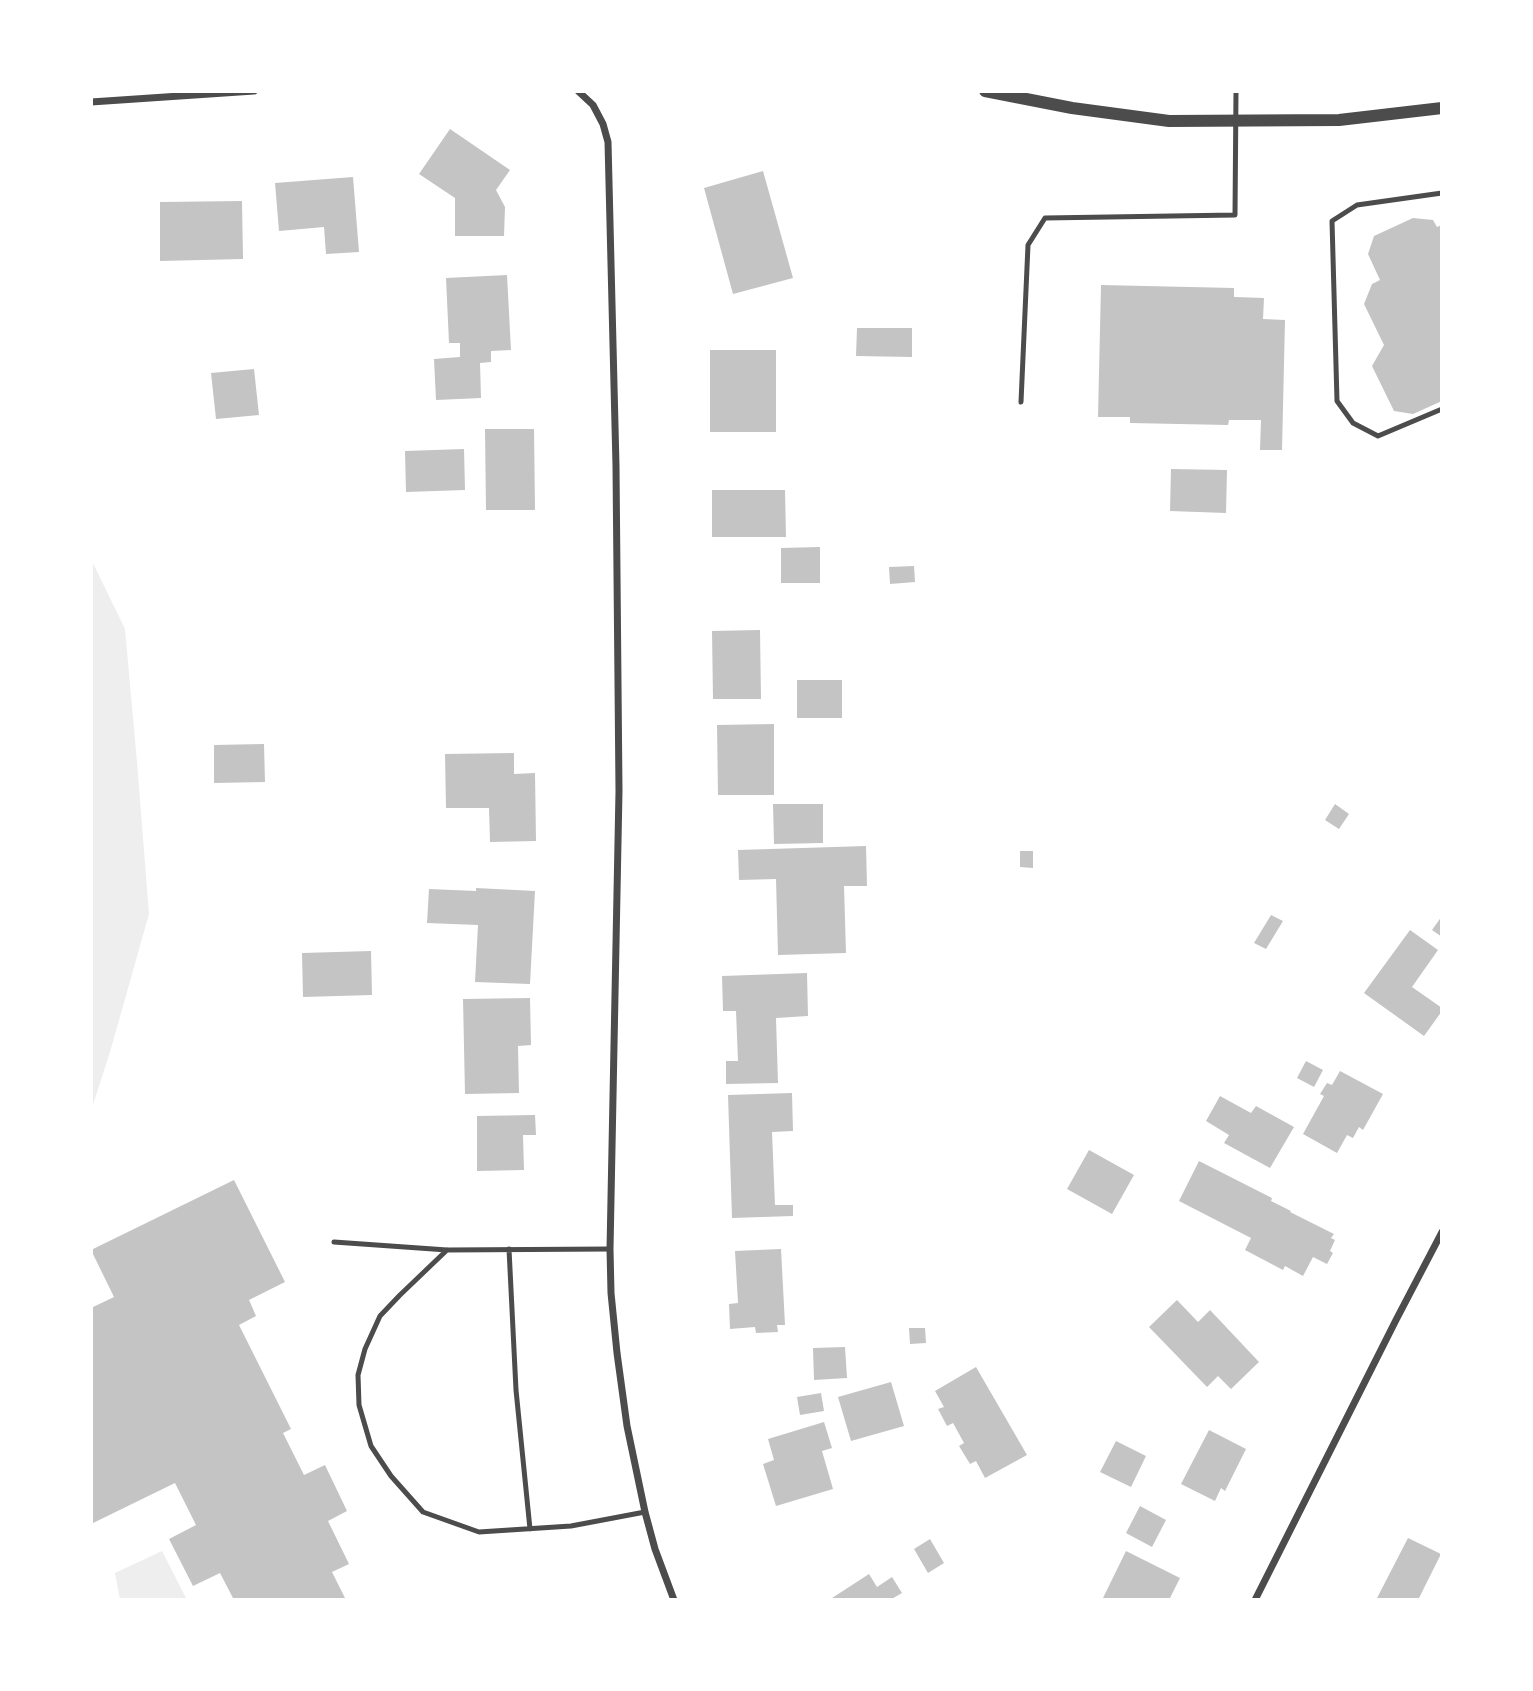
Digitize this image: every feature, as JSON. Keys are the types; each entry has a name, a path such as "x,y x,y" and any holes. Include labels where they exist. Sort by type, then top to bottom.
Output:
{"street":[{"path":"91,102 254,91"},
{"path":"578,91 593,105 603,124 608,142 616,466 618,778 611,1293 627,1426 645,1512 674,1600"},
{"path":"985,91 1072,108 1169,121 1339,120 1442,108"},
{"path":"1255,1600 1442,1232"}],"lane":[{"path":"1021,402 1028,245 1045,218 1235,215 1236,91"},
{"path":"1442,192 1357,205 1332,221 1337,401 1353,423 1378,436 1442,409"},
{"path":"334,1242 447,1250 610,1249"},
{"path":"509,1249 516,1390 530,1529"},
{"path":"447,1250 380,1316 365,1349 358,1375 359,1405 371,1446 391,1476 423,1513 479,1532 571,1526 645,1512"}],"shaded area":[{"path":"91,559 125,629 149,914 91,1111"},
{"path":"162,1551 187,1600 120,1600 115,1573"}],"building":[{"path":"450,129 510,170 496,190 505,207 504,236 455,236 455,198 419,174"},
{"path":"763,171 793,278 733,294 704,188"},
{"path":"353,177 359,252 326,254 324,227 279,231 275,183"},
{"path":"242,201 243,259 160,261 160,202"},
{"path":"1413,218 1433,220 1437,227 1442,225 1442,401 1413,414 1394,411 1372,366 1384,345 1364,304 1372,284 1380,280 1368,254 1374,236"},
{"path":"507,275 511,350 491,351 491,362 480,363 481,398 436,400 434,359 460,357 460,343 449,343 446,278"},
{"path":"1101,285 1234,288 1234,297 1264,298 1263,319 1285,320 1282,450 1260,450 1261,420 1229,420 1228,425 1130,423 1130,417 1098,417"},
{"path":"857,328 912,328 912,357 856,356"},
{"path":"710,350 776,350 776,432 710,432"},
{"path":"254,369 259,415 216,419 211,373"},
{"path":"485,429 534,429 535,510 486,510"},
{"path":"464,449 465,490 406,492 405,451"},
{"path":"1171,469 1227,470 1226,513 1170,511"},
{"path":"712,490 785,490 786,537 712,537"},
{"path":"820,547 820,583 781,583 781,548"},
{"path":"914,566 915,582 890,584 889,567"},
{"path":"760,630 761,699 713,699 712,631"},
{"path":"797,680 842,680 842,718 797,718"},
{"path":"774,724 774,795 718,795 717,725"},
{"path":"264,744 265,782 214,783 214,745"},
{"path":"514,753 514,774 535,773 536,841 490,842 489,808 446,808 445,754"},
{"path":"773,804 823,804 823,843 774,844"},
{"path":"1335,804 1349,814 1339,829 1325,820"},
{"path":"866,846 867,886 844,886 846,953 778,955 776,879 739,880 738,850"},
{"path":"1020,851 1033,851 1033,868 1020,867"},
{"path":"476,888 535,891 530,984 475,982 478,925 427,923 429,889 476,891"},
{"path":"1271,915 1283,921 1266,949 1254,943"},
{"path":"1442,916 1442,937 1432,930"},
{"path":"1410,930 1438,950 1412,987 1442,1008 1424,1036 1364,993"},
{"path":"371,951 372,995 303,997 302,953"},
{"path":"807,973 808,1016 776,1018 778,1083 726,1084 726,1061 738,1061 736,1011 723,1011 722,976"},
{"path":"530,998 531,1045 518,1046 519,1093 465,1094 463,999"},
{"path":"1306,1061 1323,1070 1314,1087 1297,1078"},
{"path":"1340,1071 1383,1094 1363,1130 1359,1127 1353,1138 1347,1135 1337,1153 1303,1134 1324,1096 1320,1094 1327,1083 1332,1085"},
{"path":"792,1093 793,1131 772,1132 775,1205 793,1205 793,1216 732,1218 728,1095"},
{"path":"1220,1096 1251,1113 1256,1106 1294,1127 1270,1168 1224,1143 1229,1135 1206,1121"},
{"path":"535,1115 536,1135 523,1135 524,1170 477,1171 477,1116"},
{"path":"1089,1150 1134,1175 1112,1214 1067,1189"},
{"path":"1199,1161 1272,1198 1271,1201 1334,1234 1331,1238 1335,1240 1330,1251 1333,1253 1327,1264 1313,1257 1303,1276 1285,1266 1283,1270 1245,1250 1251,1238 1179,1201"},
{"path":"234,1180 285,1282 249,1300 256,1316 239,1325 291,1429 283,1433 304,1475 325,1465 347,1511 328,1521 349,1564 332,1572 346,1600 234,1600 220,1573 193,1586 169,1539 196,1525 175,1483 91,1524 91,1308 114,1297 91,1250"},
{"path":"781,1249 785,1325 777,1325 778,1332 756,1333 755,1327 730,1329 729,1304 738,1303 735,1251"},
{"path":"1177,1300 1198,1322 1210,1310 1259,1362 1231,1389 1218,1376 1207,1387 1149,1327"},
{"path":"909,1328 925,1328 926,1343 910,1344"},
{"path":"845,1347 847,1378 814,1380 813,1348"},
{"path":"976,1367 1027,1455 985,1478 976,1461 970,1464 959,1446 964,1443 953,1423 947,1426 938,1409 944,1407 935,1391"},
{"path":"891,1382 904,1426 851,1441 838,1397"},
{"path":"821,1393 824,1411 800,1415 797,1397"},
{"path":"824,1422 832,1448 822,1451 833,1489 776,1506 763,1464 774,1460 768,1439"},
{"path":"1209,1430 1246,1449 1225,1491 1221,1488 1215,1501 1181,1484"},
{"path":"1116,1441 1146,1456 1131,1487 1100,1472"},
{"path":"1140,1506 1166,1520 1152,1547 1126,1533"},
{"path":"1408,1538 1441,1554 1418,1600 1376,1600"},
{"path":"930,1539 944,1563 928,1573 914,1549"},
{"path":"1126,1551 1180,1578 1169,1600 1102,1600"},
{"path":"869,1574 877,1587 892,1577 902,1593 890,1600 829,1600"}]}
